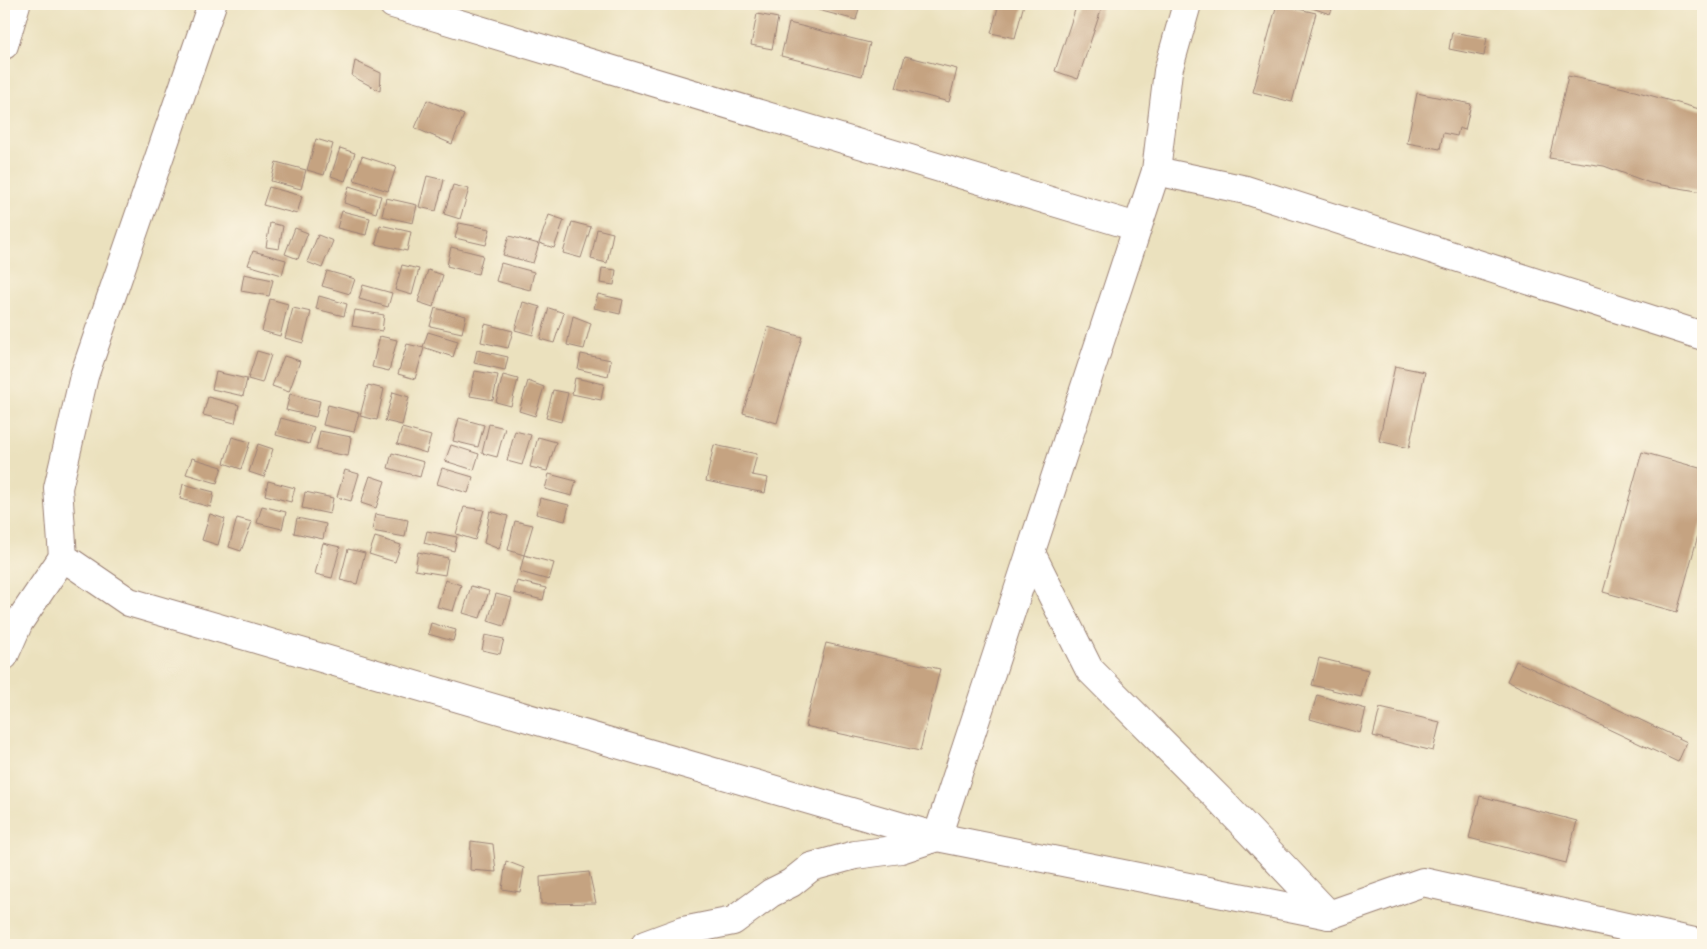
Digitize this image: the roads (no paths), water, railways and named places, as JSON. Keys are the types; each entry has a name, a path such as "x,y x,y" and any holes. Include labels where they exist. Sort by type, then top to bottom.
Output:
{"street":[{"path":"4,45 16,4"},
{"path":"4,656 19,622 63,557 58,488 84,376 212,4"},
{"path":"393,4 1137,227"},
{"path":"937,837 1156,170 1168,72 1187,4"},
{"path":"1156,170 1246,190 1703,336"},
{"path":"1031,553 1089,669 1219,799 1330,915"},
{"path":"63,557 129,602 937,837 1330,915 1423,882 1703,944"},
{"path":"645,945 683,931 733,921 771,893 792,883 811,868 855,855 901,849 937,837"}]}
